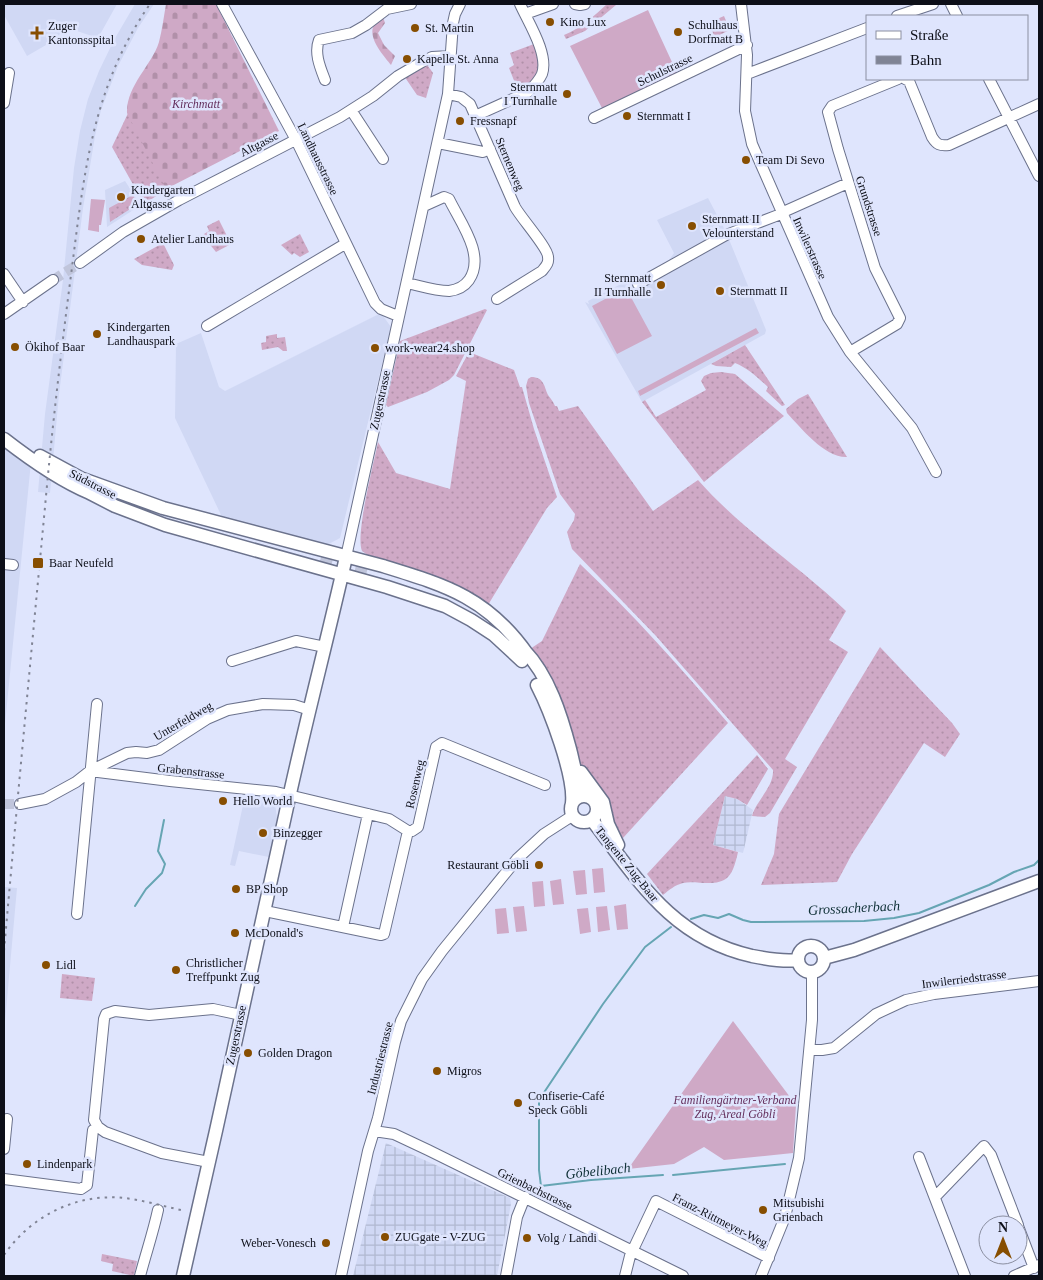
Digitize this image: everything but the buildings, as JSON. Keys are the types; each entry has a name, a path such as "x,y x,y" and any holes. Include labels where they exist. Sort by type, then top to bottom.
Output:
{"main road":[{"name":"Südstrasse","path":"4,429 21,443 82,484"},
{"name":"Südstrasse","path":"4,439 48,470 82,484 190,524 320,561"},
{"path":"82,484 163,508 419,577 468,597 480,604 517,639 554,724 572,786 572,810 581,822 588,822 596,816 597,806 594,801 586,796 577,776 570,747"},
{"path":"82,484 115,506 165,525 418,596 445,606 471,620 525,658"},
{"name":"Zugerstrasse","path":"183,1276 290,795 346,557"},
{"path":"367,574 426,591 465,607 500,635 542,676 584,778 603,802 606,818 621,850 623,861"},
{"path":"572,810 576,798 586,796"},
{"name":"Tangente Zug-Baar","path":"592,820 658,904 680,922 712,941 739,952 766,958 798,960"},
{"path":"824,958 854,950 1039,881"},
{"path":"812,946 821,951 824,958 821,967 812,971 803,968 798,960 802,950 812,946"}],"street":[{"name":"Landhausstrasse","path":"222,4 296,140 375,303 380,309 398,316"},
{"path":"325,80 317,50 319,40 359,30 386,6 411,4"},
{"name":"Zugerstrasse","path":"346,557 398,316 438,143 448,94 453,23 459,4"},
{"path":"475,116 528,92 542,74 542,53 520,4"},
{"path":"525,14 553,4"},
{"path":"575,4 585,4"},
{"name":"Inwilerstrasse","path":"741,4 746,45 746,122 752,144 828,317 850,352 912,428 936,472"},
{"path":"900,15 933,4"},
{"path":"747,74 866,28"},
{"name":"Schulstrasse","path":"594,118 746,45"},
{"name":"Altgasse","path":"80,263 107,242 144,219 351,110 373,96 398,76 427,59 451,56"},
{"path":"4,103 9,73"},
{"name":"Grundstrasse","path":"850,352 897,324 900,318 875,268 828,112 832,106 896,80"},
{"path":"907,80 932,137 936,144 940,146 949,145 1039,104"},
{"path":"990,80 1039,176"},
{"name":"Sternenweg","path":"448,94 467,100 522,219 547,251 547,264 542,271 497,299"},
{"path":"351,110 383,159"},
{"path":"438,143 483,152 490,149"},
{"path":"638,284 726,235 848,183"},
{"path":"407,283 447,291 458,289 466,283 475,267 475,254 472,244 449,198 444,197 424,206"},
{"path":"207,326 345,244"},
{"path":"4,274 23,302"},
{"path":"4,314 53,280"},
{"path":"232,661 296,641 325,647"},
{"path":"77,914 97,704"},
{"name":"Unterfeldweg","path":"20,804 45,799 76,782 90,771 128,753 147,753 159,750 207,719 228,710 263,704 294,705 310,710"},
{"name":"Rosenweg","path":"343,927 384,934 408,831 418,827 436,747 442,744 545,785"},
{"name":"Grabenstrasse","path":"90,771 290,795"},
{"path":"290,795 389,819 408,831"},
{"name":"Industriestrasse","path":"341,1276 368,1151 401,1022 431,965 517,859 572,810"},
{"path":"265,911 343,927 368,814"},
{"path":"761,1276 785,1217 796,1174 810,1050 812,971"},
{"name":"Inwilerriedstrasse","path":"810,1050 834,1048 876,1014 906,1000 934,994 1039,981"},
{"path":"208,1162 162,1152 119,1137 98,1126 94,1120 104,1019 106,1014 115,1011 149,1015 213,1010 241,1015"},
{"path":"4,1149 7,1119"},
{"path":"4,1179 85,1188 87,1185 93,1130 98,1126"},
{"name":"Grienbachstrasse","path":"374,1131 394,1134 414,1143 683,1276"},
{"path":"935,1197 984,1146 992,1155 1014,1215"},
{"path":"919,1157 965,1276"},
{"path":"506,1276 518,1217 525,1197"},
{"name":"Franz-Rittmeyer-Weg","path":"633,1251 656,1202 769,1258"},
{"path":"140,1276 148,1245 152,1239 158,1210"},
{"path":"1014,1276 1037,1266 1028,1247"},
{"path":"625,1276 633,1251"}],"shaded area":[{"name":"Zuger Kantonsspital","path":"4,4 117,4 98,38 68,28 46,45 27,56 4,15"},
{"path":"135,4 154,4 138,28 118,66 101,110 83,208 59,394 50,493 38,492 45,414 80,131 88,99 99,71"},
{"name":"Kindergarten Altgasse","path":"125,181 141,205 107,227 105,190"},
{"path":"708,198 726,232 766,330 765,334 642,402 585,302 589,304 588,301 623,283 638,282 665,266 674,253 657,220"},
{"path":"381,313 391,327 340,538 325,546 222,517 175,418 176,344 201,333 219,387 225,391"},
{"path":"4,443 31,462 4,734"},
{"path":"245,796 266,797 273,800 277,818 269,857 239,851 235,866 230,865"},
{"path":"725,796 737,799 753,810 743,853 713,845"},
{"path":"4,887 17,888 4,1033"},
{"path":"386,1143 510,1198 511,1204 497,1276 353,1276"}],"green space":[{"name":"Kirchmatt","path":"166,4 216,4 279,131 166,189 127,113 128,103 135,85 156,51"},
{"path":"607,4 616,5 585,31 566,39 564,35 582,25"},
{"path":"648,10 677,73 603,110 570,46"},
{"path":"724,16 730,30 715,37 708,23"},
{"path":"383,17 385,23 378,33 384,45 395,56 391,65 374,41 372,30 375,24"},
{"path":"534,44 538,60 537,72 531,83 519,93 509,68 514,65 510,53"},
{"path":"426,63 433,73 426,98 417,95 404,76"},
{"path":"130,109 170,187 144,204 112,147"},
{"path":"133,195 138,204 110,222 109,208"},
{"path":"91,199 105,200 99,232 88,230"},
{"path":"219,220 231,244 216,252 204,234 209,231 207,226"},
{"path":"300,234 309,252 300,257 294,253 292,255 281,245"},
{"path":"163,243 174,265 172,270 142,265 134,259"},
{"path":"626,288 652,336 617,354 592,306"},
{"path":"485,309 487,310 454,375 449,380 427,392 388,407 386,405 400,341"},
{"path":"756,328 759,333 640,396 638,391"},
{"path":"277,334 277,338 285,337 287,351 283,351 278,347 262,350 261,343 266,342 266,336"},
{"path":"745,345 785,405 782,406 766,391 768,387 740,365 735,363 731,367 711,364"},
{"path":"469,352 514,370 520,387 522,387 557,497 547,508 488,605 372,558 362,551 361,543 363,515 378,442 396,473 450,489 466,381 456,376"},
{"path":"721,372 735,374 784,416 704,482 642,402 645,400 656,417 706,390 701,381 704,376"},
{"path":"531,377 541,380 559,411 578,406 653,511 698,480 733,515 846,611 829,640 848,652 785,759 797,767 770,813 765,817 752,816 771,782 773,770 656,636 572,549 567,532 574,520 575,514 560,494 529,403 526,386 528,379"},
{"path":"808,394 847,457 830,453 806,434 787,413 786,409 798,399"},
{"path":"580,564 619,602 728,723 623,838 581,765 530,649 542,641"},
{"path":"880,647 952,723 960,734 945,757 924,743 852,854 837,882 761,885 774,854 779,814"},
{"path":"757,755 768,769 747,805 737,799 725,796 713,845 738,852 730,875 718,882 688,882 680,884 663,895 647,874"},
{"path":"603,868 605,892 594,893 592,869"},
{"path":"585,870 587,894 576,895 573,871"},
{"path":"561,879 564,904 553,905 550,881"},
{"path":"543,881 545,906 534,907 532,882"},
{"path":"626,904 628,929 617,930 614,906"},
{"path":"524,906 527,931 516,932 513,907"},
{"path":"607,906 610,930 598,932 596,907"},
{"path":"506,908 509,933 497,934 495,909"},
{"path":"588,908 591,932 580,934 577,909"},
{"path":"62,974 95,978 92,1001 60,998"},
{"name":"Familiengärtner-Verband Zug, Areal Göbli","path":"733,1021 796,1105 793,1153 724,1160 704,1147 674,1164 628,1169"},
{"path":"102,1254 137,1261 134,1276 112,1271 113,1264 101,1261"}],"waterway":[{"path":"135,906 146,889 162,873 165,864 158,851 164,820"},
{"name":"Grossacherbach","path":"691,919 704,915 718,918 729,914 751,922 864,921 894,918 919,913 989,885 1014,872 1034,865 1039,860"},
{"name":"Grossacherbach","path":"541,1186 539,1170 539,1100 603,1004 645,947 671,927"},
{"name":"Göbelibach","path":"673,1175 785,1164"},
{"name":"Göbelibach","path":"536,1189 541,1186 591,1180 663,1175"}],"tunnel":[{"path":"53,280 80,263"},
{"path":"320,561 367,573"},
{"path":"4,804 20,804"}],"railway":[{"path":"4,951 51,449 86,168 93,134 115,68 130,36 150,4"},
{"path":"4,1255 27,1229 41,1219 56,1210 89,1199 106,1197 124,1198 181,1210"}],"place":[{"name":"Kino Lux","path":"550,22"},
{"name":"St. Martin","path":"415,28"},
{"name":"Schulhaus Dorfmatt B","path":"678,32"},
{"name":"Zuger Kantonsspital","path":"37,33"},
{"name":"Kapelle St. Anna","path":"407,59"},
{"name":"Sternmatt I Turnhalle","path":"567,94"},
{"name":"Sternmatt I","path":"627,116"},
{"name":"Fressnapf","path":"460,121"},
{"name":"Team Di Sevo","path":"746,160"},
{"name":"Kindergarten Altgasse","path":"121,197"},
{"name":"Sternmatt II Velounterstand","path":"692,226"},
{"name":"Atelier Landhaus","path":"141,239"},
{"name":"Sternmatt II Turnhalle","path":"661,285"},
{"name":"Sternmatt II","path":"720,291"},
{"name":"Kindergarten Landhauspark","path":"97,334"},
{"name":"Ökihof Baar","path":"15,347"},
{"name":"work-wear24.shop","path":"375,348"},
{"name":"Baar Neufeld","path":"38,563"},
{"name":"Hello World","path":"223,801"},
{"name":"Binzegger","path":"263,833"},
{"name":"Restaurant Göbli","path":"539,865"},
{"name":"BP Shop","path":"236,889"},
{"name":"McDonald's","path":"235,933"},
{"name":"Lidl","path":"46,965"},
{"name":"Christlicher Treffpunkt Zug","path":"176,970"},
{"name":"Golden Dragon","path":"248,1053"},
{"name":"Migros","path":"437,1071"},
{"name":"Confiserie-Café Speck Göbli","path":"518,1103"},
{"name":"Lindenpark","path":"27,1164"},
{"name":"Mitsubishi Grienbach","path":"763,1210"},
{"name":"ZUGgate - V-ZUG","path":"385,1237"},
{"name":"Volg / Landi","path":"527,1238"},
{"name":"Weber-Vonesch","path":"326,1243"}]}
